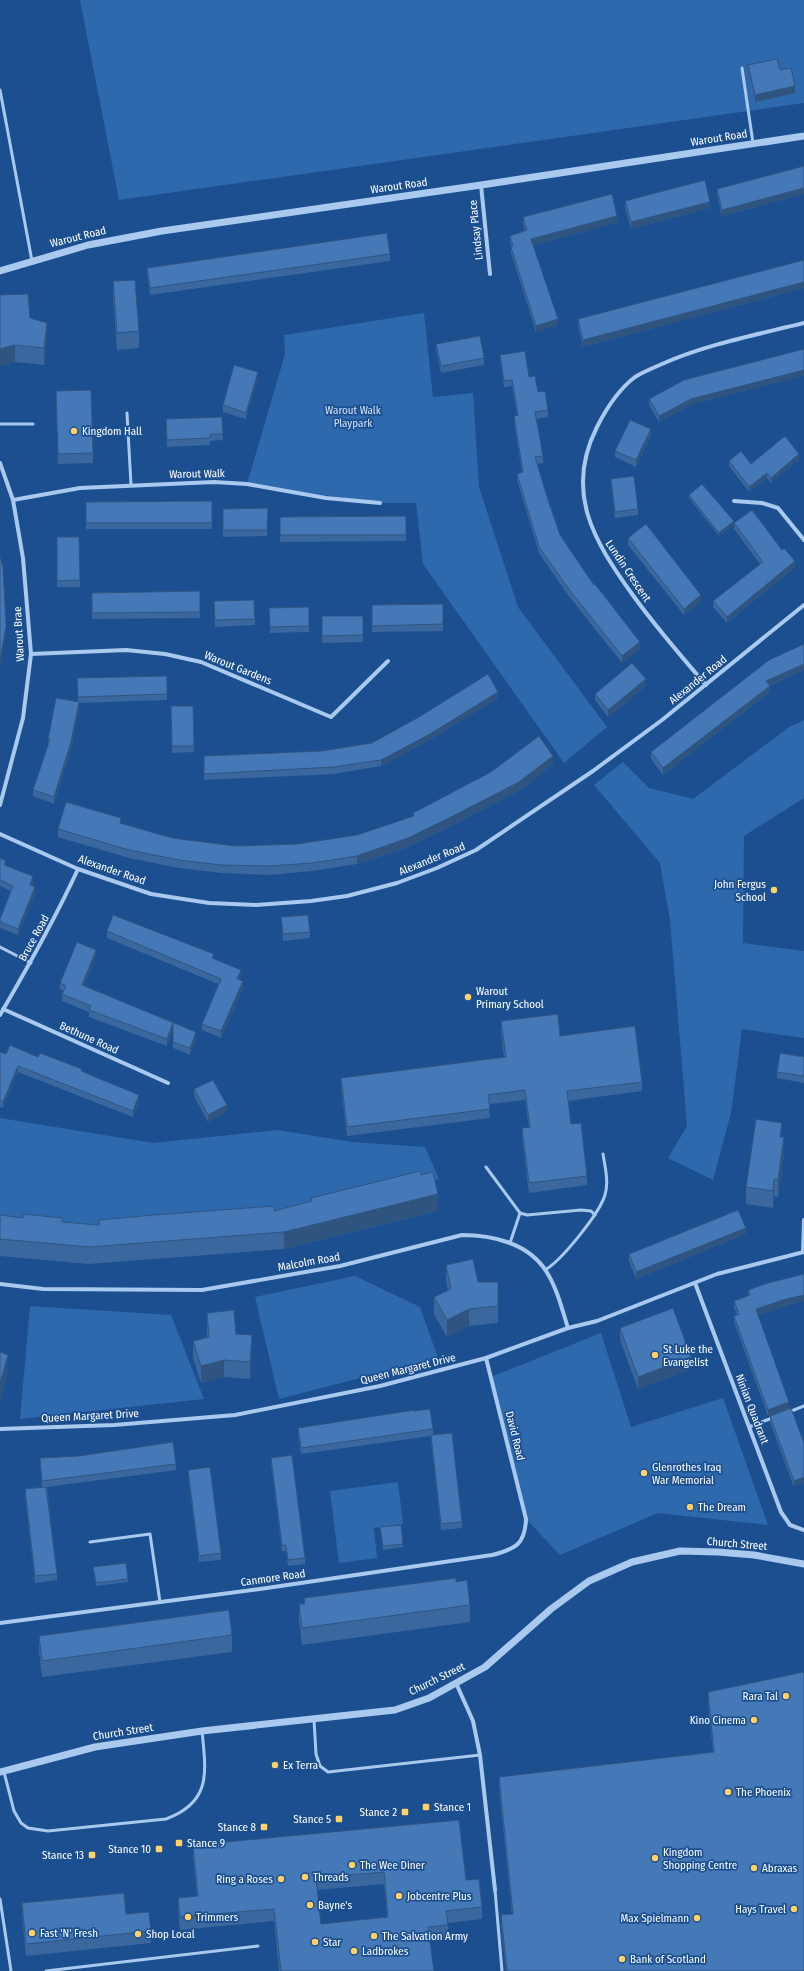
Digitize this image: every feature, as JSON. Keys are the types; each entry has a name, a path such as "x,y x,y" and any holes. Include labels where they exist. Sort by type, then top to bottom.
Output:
{"street":[{"name":"Warout Road","path":"0,271 88,245 162,231 804,136"},
{"name":"Lindsay Place","path":"481,185 490,274"},
{"name":"Lundin Crescent","path":"706,685 656,626 604,554 594,535 583,493 587,453 603,415 619,393 636,377 678,357 709,347 804,323"},
{"name":"Warout Brae","path":"0,463 13,500 23,558 31,654 23,718 0,805"},
{"name":"Warout Walk","path":"13,500 80,488 214,482 247,484 326,498 380,503"},
{"path":"734,501 762,503 778,508 804,540"},
{"name":"Alexander Road","path":"0,834 78,869 151,894 209,903 236,905 276,904 333,898 397,883 437,868 476,850 593,771 662,720 804,605"},
{"name":"Warout Gardens","path":"31,654 126,650 179,657 201,662 331,717 388,661"},
{"name":"Bruce Road","path":"0,1014 31,963 59,912 78,869"},
{"name":"Bethune Road","path":"3,1009 168,1083"},
{"path":"803,1252 804,1220"},
{"name":"Malcolm Road","path":"0,1284 43,1290 202,1290 340,1266 462,1235 482,1235 499,1238 510,1243 531,1256 545,1270 555,1288 568,1328"},
{"name":"Queen Margaret Drive","path":"0,1429 114,1425 235,1415 380,1386 486,1358 568,1328 597,1321 723,1272 803,1252"},
{"name":"Ninian Quadrant","path":"695,1283 785,1519 790,1524 804,1530"},
{"name":"David Road","path":"486,1358 526,1519"},
{"name":"Canmore Road","path":"0,1623 492,1555 505,1552 518,1545 526,1534 526,1519"},
{"name":"Church Street","path":"2,1772 95,1747 202,1731 395,1710 429,1698 485,1667 551,1609 589,1581 632,1562 680,1551 754,1555 804,1564"},
{"path":"456,1683 473,1721 480,1755 495,1890"}],"lane":[{"path":"742,68 753,144"},
{"path":"0,90 32,261"},
{"path":"127,413 131,485"},
{"path":"0,424 33,424"},
{"path":"0,947 31,963"},
{"path":"545,1270 555,1264 595,1215 605,1195 607,1181 604,1154"},
{"path":"486,1167 520,1213 527,1215 581,1210 591,1211 595,1215"},
{"path":"510,1243 520,1213"},
{"path":"783,1414 804,1406"},
{"path":"749,1427 777,1416"},
{"path":"90,1542 150,1534 160,1602"},
{"path":"314,1720 316,1754 320,1766 328,1772 480,1755"},
{"path":"2,1772 14,1812 21,1823 28,1828 48,1831 166,1819 178,1815 190,1807 204,1784 206,1766 202,1731"},
{"path":"495,1890 502,1971"},
{"path":"0,1899 11,1971"},
{"path":"46,1971 258,1946"}],"green space":[{"path":"80,0 804,0 804,103 119,200"},
{"name":"Warout Walk Playpark","path":"424,313 433,397 473,393 479,487 518,607 607,727 564,763 423,564 416,503 380,503 247,484 285,354 284,335"},
{"path":"804,720 804,798 744,836 743,943 804,951 804,1038 742,1029 731,1113 713,1180 668,1158 687,1126 670,920 660,863 594,785 623,762 649,788 693,799 789,727"},
{"path":"0,1118 153,1143 278,1130 352,1142 425,1147 439,1179 292,1214 81,1230 0,1220"},
{"path":"355,1276 420,1307 438,1358 279,1399 255,1297"},
{"path":"30,1306 171,1315 204,1399 20,1419"},
{"path":"601,1333 631,1427 723,1398 768,1525 658,1513 560,1555 526,1519 491,1377"},
{"path":"398,1482 403,1524 374,1528 377,1558 339,1563 330,1491"}],"building":[{"path":"777,59 780,70 791,68 795,86 755,95 748,65"},
{"path":"804,166 804,188 722,210 717,189"},
{"path":"705,180 710,202 631,222 625,201"},
{"path":"612,194 617,216 531,239 558,319 536,326 511,247 513,246 510,236 527,230 523,217"},
{"path":"387,233 390,254 150,288 147,268"},
{"path":"804,260 804,282 583,340 578,319"},
{"path":"135,280 139,331 117,333 113,281"},
{"path":"28,294 30,318 47,323 44,348 15,345 0,349 0,295"},
{"path":"480,336 484,358 441,366 436,344"},
{"path":"804,349 804,370 691,399 659,416 649,399 684,380"},
{"path":"525,351 529,377 535,376 538,392 545,391 548,410 535,412 543,456 535,457 549,503 560,535 594,585 595,584 640,642 622,656 568,588 539,547 517,474 523,472 514,416 518,415 512,380 504,381 500,355"},
{"path":"234,365 258,372 246,413 223,405"},
{"name":"Kingdom Hall","path":"91,390 93,453 58,454 56,391"},
{"path":"222,417 223,434 210,434 210,438 167,440 166,419"},
{"path":"630,420 651,429 636,460 615,451"},
{"path":"785,436 799,454 771,478 767,473 749,487 729,461 741,451 751,464"},
{"path":"634,476 638,509 615,512 611,479"},
{"path":"702,484 734,521 719,533 689,495"},
{"path":"212,501 212,523 86,523 86,502"},
{"path":"268,508 267,530 223,530 223,509"},
{"path":"752,510 782,550 784,548 795,561 727,617 713,601 763,562 734,523"},
{"path":"406,516 406,535 280,535 280,517"},
{"path":"646,524 701,595 684,609 628,538"},
{"path":"57,537 79,537 80,580 57,581"},
{"path":"0,556 3,567 6,626 0,661"},
{"path":"200,591 200,612 92,613 92,593"},
{"path":"254,600 255,619 215,620 214,601"},
{"path":"443,604 443,624 372,626 372,605"},
{"path":"309,607 309,626 270,627 269,608"},
{"path":"322,616 363,616 363,635 322,636"},
{"path":"804,644 804,664 766,681 770,686 663,768 651,752 769,660"},
{"path":"632,663 646,679 608,710 595,694"},
{"path":"488,674 498,692 430,734 381,760 334,767 204,774 204,756 322,751 372,743 419,717"},
{"path":"167,676 167,694 78,697 77,678"},
{"path":"56,698 79,702 71,742 54,797 33,790 50,739 48,739"},
{"path":"171,706 193,706 194,746 172,746"},
{"path":"539,736 553,756 519,782 408,838 357,856 312,863 270,866 221,865 179,860 129,850 58,829 66,802 121,818 120,823 172,838 235,846 297,844 357,835 414,816 413,813 491,772"},
{"path":"0,858 6,861 4,865 33,876 30,885 35,887 18,929 0,922 13,886 0,880"},
{"path":"113,915 214,954 212,958 241,970 237,979 243,981 221,1031 202,1024 221,979 107,931"},
{"path":"308,915 310,932 283,934 281,917"},
{"path":"77,942 96,950 82,985 196,1032 190,1048 173,1042 173,1023 167,1039 89,1010 91,1006 62,994 66,986 60,983"},
{"path":"558,1014 560,1036 635,1026 642,1082 567,1091 571,1124 581,1123 587,1176 529,1183 522,1128 530,1127 525,1090 488,1095 490,1109 347,1127 341,1078 506,1057 501,1021"},
{"path":"10,1045 38,1057 40,1053 82,1069 81,1071 139,1095 133,1111 18,1066 3,1102 0,1100 0,1052 6,1054"},
{"path":"780,1053 804,1057 804,1076 777,1072"},
{"path":"213,1080 227,1105 208,1115 194,1089"},
{"path":"756,1119 782,1123 780,1137 784,1137 778,1180 774,1179 773,1191 746,1187"},
{"path":"420,1171 421,1175 433,1172 438,1194 284,1232 89,1247 0,1239 0,1215 23,1218 23,1214 62,1218 62,1222 99,1225 99,1220 154,1215 274,1206 274,1211 312,1201 311,1198"},
{"path":"738,1210 746,1228 636,1272 629,1254"},
{"path":"473,1259 478,1282 498,1282 498,1306 469,1309 447,1320 434,1297 451,1289 446,1265"},
{"path":"804,1274 804,1295 756,1309 789,1402 768,1410 734,1316 739,1314 734,1301 750,1295 748,1290 768,1283"},
{"name":"St Luke the Evangelist","path":"673,1308 691,1357 638,1377 620,1328"},
{"path":"234,1310 236,1334 252,1335 250,1362 224,1360 201,1366 193,1341 209,1337 207,1313"},
{"path":"0,1352 8,1355 0,1384"},
{"path":"791,1408 804,1443 804,1477 794,1481 770,1416"},
{"path":"430,1409 433,1429 301,1448 298,1428 414,1410"},
{"path":"452,1433 462,1522 441,1524 431,1435"},
{"path":"173,1442 176,1464 42,1481 40,1458 79,1456"},
{"path":"292,1455 305,1558 288,1560 286,1545 282,1545 271,1458"},
{"path":"210,1467 221,1553 199,1556 188,1470"},
{"path":"46,1487 57,1574 35,1576 25,1489"},
{"path":"401,1525 403,1544 383,1546 380,1527"},
{"path":"126,1563 128,1579 96,1583 93,1567"},
{"path":"456,1578 456,1582 467,1580 470,1605 302,1628 299,1604 305,1604 304,1598"},
{"path":"229,1610 232,1635 42,1661 39,1636"},
{"name":"Kingdom Shopping Centre","path":"804,1672 804,1971 507,1971 501,1915 513,1914 499,1777 714,1752 708,1692"},
{"path":"459,1820 466,1880 479,1879 482,1907 446,1911 448,1925 428,1927 434,1971 281,1971 274,1909 180,1917 178,1898 198,1896 193,1845","holes":["384,1872 388,1917 321,1924 316,1878"]},
{"path":"124,1893 126,1914 149,1912 151,1931 26,1944 22,1903"}],"place":[{"name":"Kingdom Hall","path":"74,431"},
{"name":"John Fergus School","path":"774,890"},
{"name":"Warout Primary School","path":"468,997"},
{"name":"St Luke the Evangelist","path":"655,1355"},
{"name":"Glenrothes Iraq War Memorial","path":"644,1473"},
{"name":"The Dream","path":"690,1507"},
{"name":"Rara Tal","path":"786,1696"},
{"name":"Kino Cinema","path":"754,1720"},
{"name":"Ex Terra","path":"275,1765"},
{"name":"The Phoenix","path":"728,1792"},
{"name":"Stance 1","path":"426,1807"},
{"name":"Stance 2","path":"405,1812"},
{"name":"Stance 5","path":"339,1819"},
{"name":"Stance 8","path":"264,1827"},
{"name":"Stance 9","path":"179,1843"},
{"name":"Stance 10","path":"159,1849"},
{"name":"Stance 13","path":"92,1855"},
{"name":"Kingdom Shopping Centre","path":"655,1858"},
{"name":"The Wee Diner","path":"352,1865"},
{"name":"Abraxas","path":"754,1868"},
{"name":"Threads","path":"305,1877"},
{"name":"Ring a Roses","path":"281,1879"},
{"name":"Jobcentre Plus","path":"399,1896"},
{"name":"Bayne's","path":"310,1905"},
{"name":"Hays Travel","path":"794,1909"},
{"name":"Trimmers","path":"188,1917"},
{"name":"Max Spielmann","path":"697,1918"},
{"name":"Fast 'N' Fresh","path":"32,1933"},
{"name":"Shop Local","path":"138,1934"},
{"name":"The Salvation Army","path":"374,1936"},
{"name":"Star","path":"315,1942"},
{"name":"Ladbrokes","path":"354,1951"},
{"name":"Bank of Scotland","path":"622,1959"}]}
